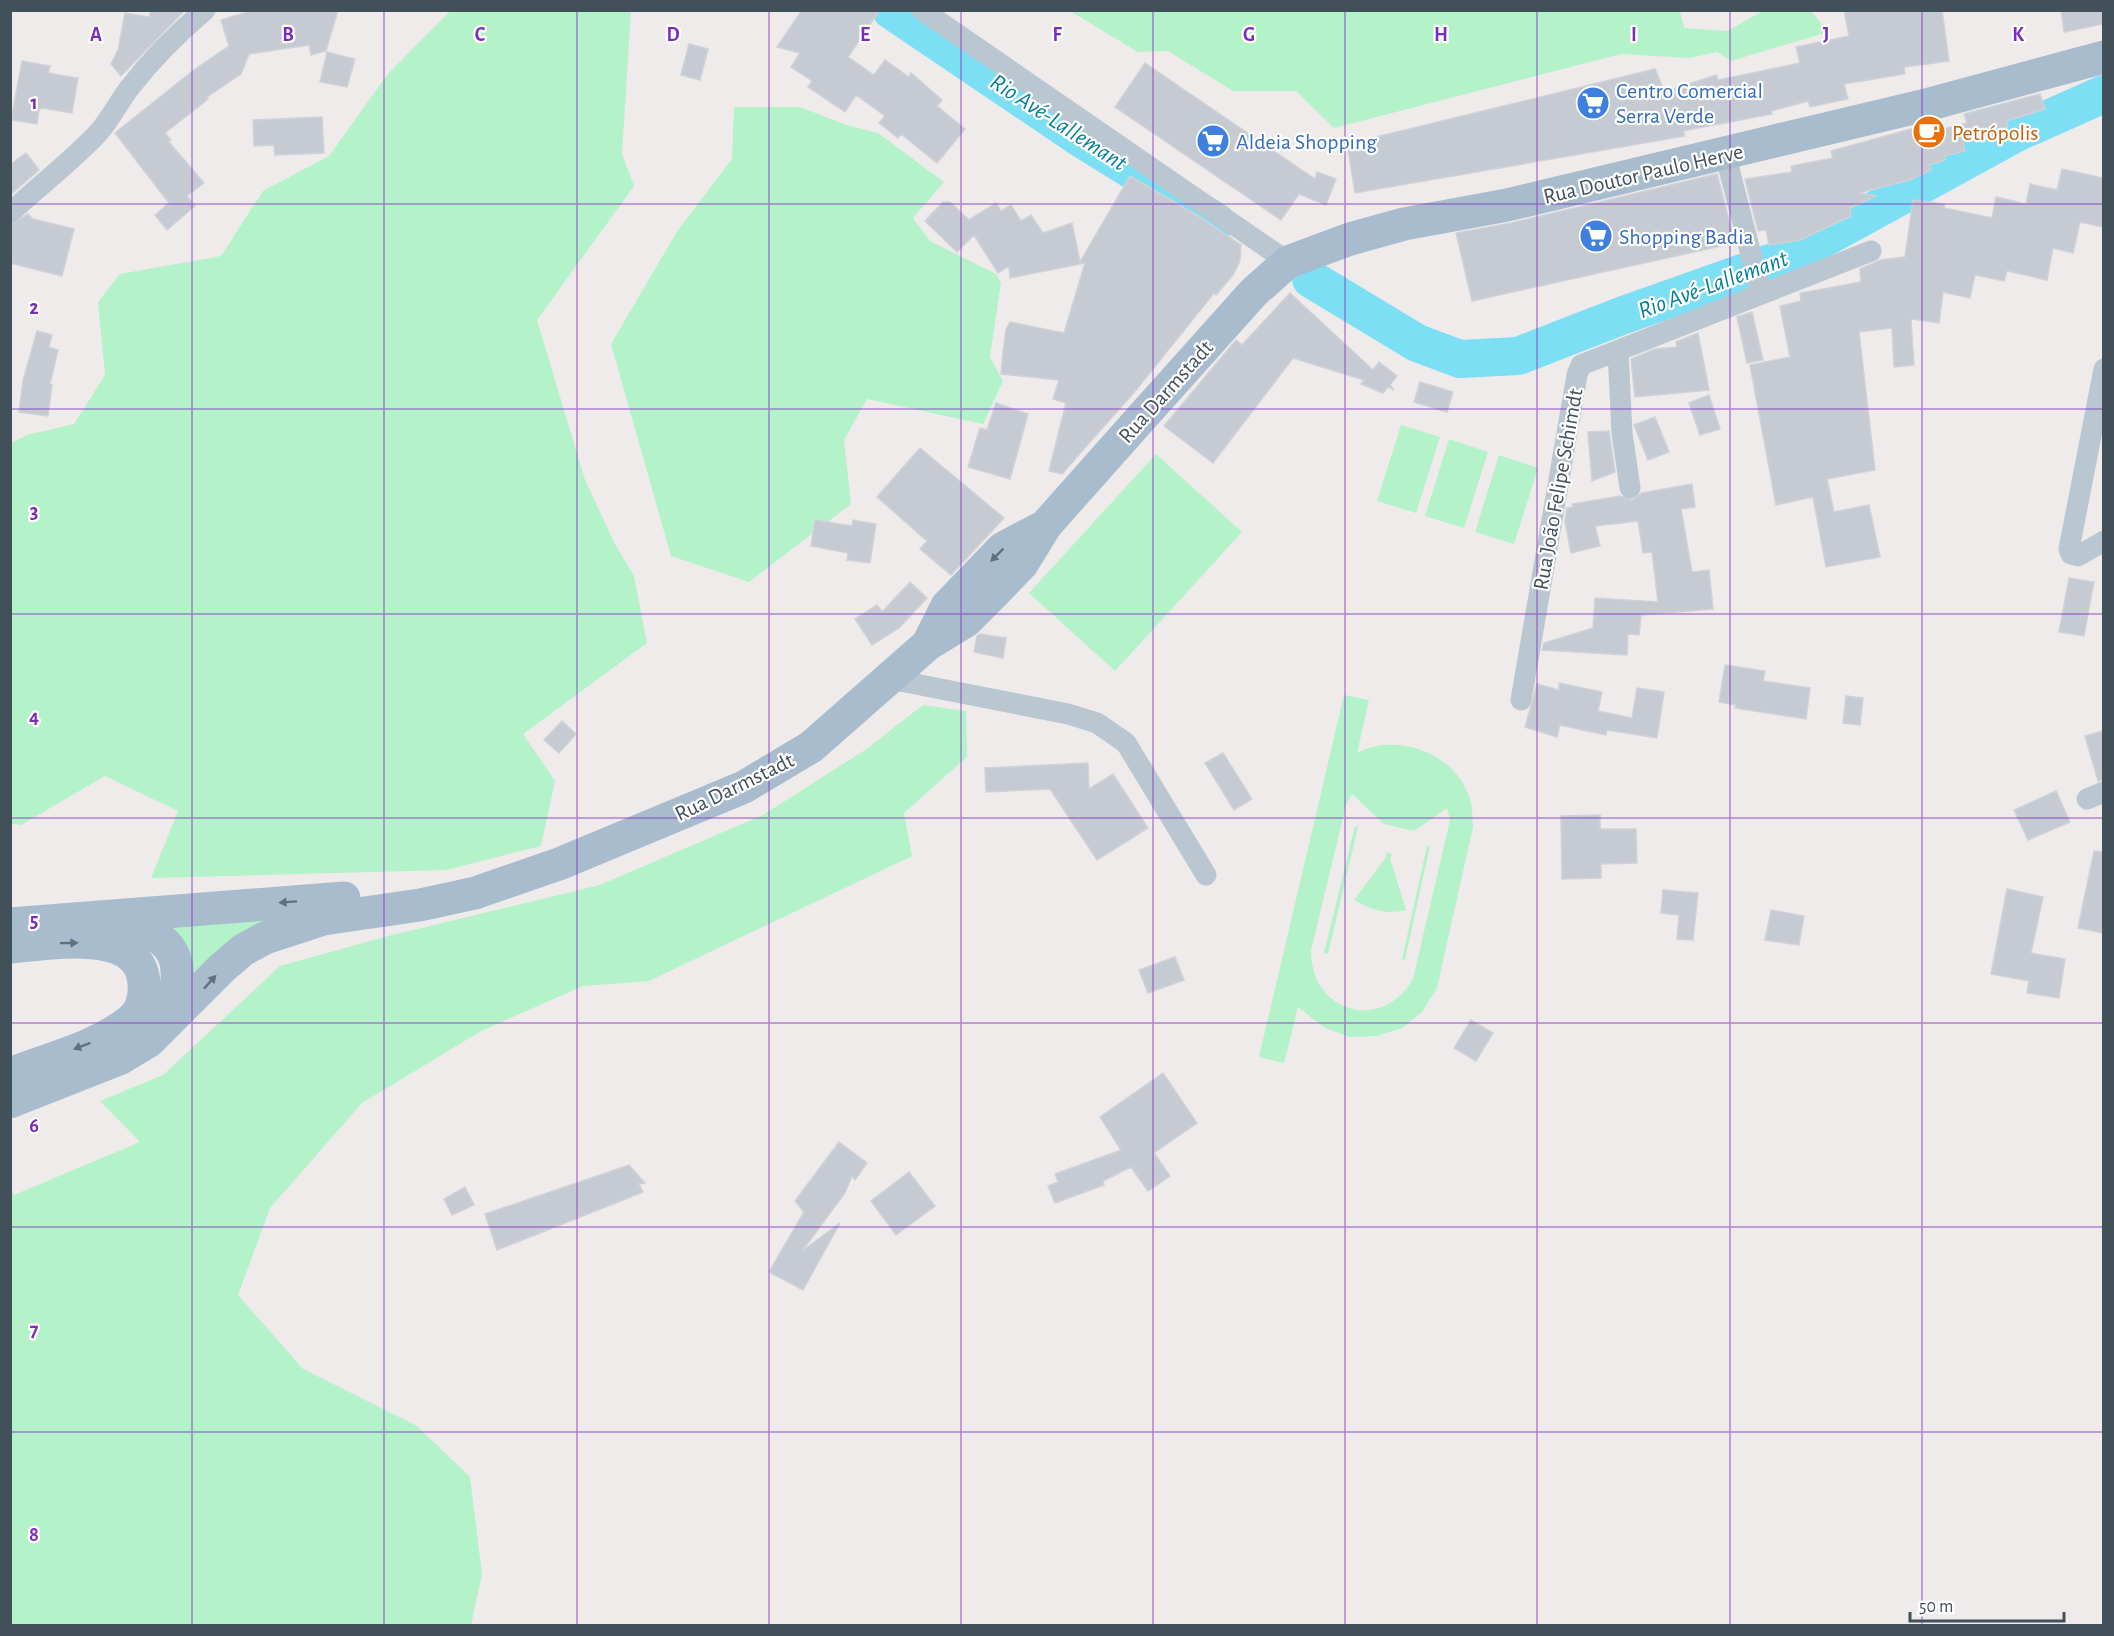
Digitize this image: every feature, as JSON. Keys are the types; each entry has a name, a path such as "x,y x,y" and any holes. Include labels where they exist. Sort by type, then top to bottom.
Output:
{"main road":[{"name":"Rua Doutor Paulo Herve","path":"1288,262 1350,238 1404,224 1507,205 1725,153 1930,104 2103,57"},
{"name":"Rua Darmstadt","path":"513,878 609,844 744,787 811,747 927,645 947,606 1003,548 1047,525 1254,292 1288,262"},
{"path":"10,924 380,895 513,878"},
{"path":"10,1102 119,1059 149,1041 222,968 243,950 265,938 323,919 420,905 475,893 513,878"},
{"path":"110,915 142,926 153,933 167,944 178,962 178,985 168,1022"},
{"path":"10,947 100,943 129,952 143,970 145,996 133,1018 109,1036 10,1074"}],"street":[{"path":"922,10 1288,262"},
{"path":"10,213 54,177 70,157 99,131 131,86 168,45 204,11"},
{"path":"1725,153 1760,288"},
{"name":"Rua João Felipe Schimdt","path":"1521,700 1577,375 1581,365 1760,288 1871,251"},
{"path":"1618,351 1622,433 1630,488"},
{"path":"2103,369 2069,549 2071,554 2078,556 2103,541"},
{"path":"890,679 1068,714 1097,723 1126,743 1206,875"}],"green space":[{"path":"1804,10 1812,12 1828,32 1731,61 1717,52 1689,58 1621,54 1334,128 1296,91 1233,91 1168,51 1138,52 1070,11 1680,11 1684,28 1727,31 1763,11"},
{"path":"450,11 631,11 622,154 634,186 537,320 585,480 615,544 634,576 647,643 523,734 555,781 541,846 446,870 151,878 178,811 105,776 21,825 11,824 11,443 27,435 74,424 105,375 98,302 120,274 221,256 263,191 329,156 387,75"},
{"path":"734,107 800,107 846,125 878,133 944,182 913,218 930,241 996,274 1001,283 990,357 1003,381 983,424 867,399 844,440 851,504 749,582 671,556 611,344 678,230 732,159"},
{"path":"1401,425 1440,437 1416,513 1377,501"},
{"path":"1449,439 1488,452 1464,528 1425,516"},
{"path":"1156,454 1242,532 1115,671 1029,593"},
{"path":"1499,455 1538,468 1514,544 1475,532"},
{"path":"1344,695 1369,700 1357,753 1373,747 1391,745 1408,746 1425,752 1441,760 1454,772 1465,786 1471,803 1473,827 1437,988 1422,1012 1402,1028 1377,1036 1350,1037 1325,1028 1298,1007 1284,1063 1259,1057","holes":["1352,794 1384,824 1414,831 1447,808 1450,820 1413,979 1400,996 1384,1006 1367,1010 1350,1008 1335,1001 1323,989 1314,972 1311,951 1346,805"]},
{"path":"923,705 966,711 967,757 904,813 912,856 649,981 583,986 481,1031 362,1103 270,1208 238,1295 303,1369 417,1426 470,1477 482,1574 471,1625 11,1625 11,1190 14,1195 140,1142 100,1101 163,1075 280,966 388,936 600,885 763,815 865,750"},
{"path":"1355,826 1358,827 1328,954 1324,953"},
{"path":"1427,846 1430,846 1405,960 1402,959"},
{"path":"1387,852 1392,854 1390,858 1406,910 1379,911 1354,900 1386,857"},
{"path":"321,909 195,983 156,920"}],"building":[{"path":"151,10 185,10 121,76 111,64 118,50 125,13 149,17"},
{"path":"254,10 338,10 326,51 311,55 309,45 249,54 241,74 207,97 208,99 165,133 171,140 168,141 204,183 187,196 195,206 167,230 155,215 169,203 115,133 195,69 229,46 221,20"},
{"path":"802,10 880,10 848,57 874,75 885,60 909,77 911,73 942,100 937,106 965,129 937,163 901,134 898,138 879,123 885,116 856,95 845,112 808,87 812,81 791,67 800,53 777,47"},
{"path":"1844,10 1942,10 1949,61 1904,67 1905,74 1844,84 1848,99 1810,107 1808,101 1771,111 1772,114 1683,131 1685,136 1355,193 1347,144 1655,69 1665,92 1716,75 1718,80 1800,63 1796,47 1849,36"},
{"path":"2061,10 2103,10 2103,24 2064,32"},
{"path":"689,44 708,49 700,80 681,75"},
{"path":"327,52 355,59 347,87 320,82"},
{"path":"22,61 50,66 48,73 78,78 72,113 42,108 39,110 37,124 11,120"},
{"name":"Aldeia Shopping","path":"1145,63 1315,179 1317,172 1336,179 1326,205 1299,194 1281,220 1115,107"},
{"path":"2040,94 2045,109 2006,121 2008,127 1963,141 1965,151 1944,156 1945,160 1929,165 1931,170 1910,180 1859,193 1876,196 1850,208 1851,216 1800,240 1769,245 1766,230 1758,231 1745,179 1792,172 1791,166 1833,158 1831,151 1918,127 1921,135 1967,123 1964,114"},
{"path":"322,117 324,153 275,155 274,145 254,146 253,120"},
{"path":"26,153 39,170 10,195 10,165"},
{"path":"2062,169 2103,178 2103,227 2080,222 2073,253 2053,248 2047,280 2007,271 2004,281 1975,275 1970,298 1943,292 1939,323 1911,319 1914,365 1894,367 1892,328 1859,332 1875,470 1827,479 1834,512 1869,505 1880,557 1826,567 1813,497 1776,505 1750,365 1790,357 1780,306 1801,301 1800,293 1861,282 1860,269 1880,260 1905,257 1913,200 1944,204 1944,208 1992,218 1996,197 2026,204 2030,184 2057,190"},
{"name":"Shopping Badia","path":"1717,174 1735,243 1472,301 1456,233 1511,223"},
{"path":"1130,176 1200,217 1241,245 1240,261 1233,275 1216,295 1214,293 1137,389 1062,474 1049,471 1066,403 1053,399 1059,380 1001,374 1006,329 1010,322 1064,333 1085,263 1010,278 1009,266 998,273 974,235 957,252 925,221 943,202 950,202 969,220 996,203 1001,211 1011,205 1021,221 1031,215 1043,233 1072,223 1080,262"},
{"path":"28,214 33,219 74,229 62,276 10,263 10,225"},
{"path":"1290,293 1373,370 1379,362 1397,376 1390,385 1394,390 1388,387 1383,393 1361,384 1364,380 1293,358 1213,463 1164,426 1236,340 1242,345"},
{"path":"1752,312 1763,360 1747,363 1737,317"},
{"path":"37,331 52,335 49,347 58,350 50,384 52,385 48,416 19,412 23,381"},
{"path":"1698,333 1709,390 1635,397 1631,359 1655,349 1677,347 1676,342"},
{"path":"1420,382 1453,392 1447,412 1414,402"},
{"path":"1709,395 1720,429 1700,435 1689,403"},
{"path":"996,403 1028,414 1010,479 968,467 980,428 987,430"},
{"path":"1655,417 1669,452 1648,460 1634,425"},
{"path":"1609,431 1615,472 1592,481 1588,432"},
{"path":"920,448 1004,518 951,575 920,549 927,541 877,497"},
{"path":"1692,484 1695,507 1681,509 1692,572 1709,570 1713,609 1641,615 1639,635 1628,634 1627,655 1542,650 1544,643 1593,628 1595,598 1658,602 1652,552 1643,553 1638,521 1595,526 1600,546 1571,553 1565,522 1567,508 1573,507 1572,504 1620,496 1632,500 1642,493"},
{"path":"815,520 852,526 853,520 876,524 870,563 847,560 848,553 811,546"},
{"path":"2069,578 2094,582 2084,636 2059,632"},
{"path":"910,582 927,598 899,628 872,645 855,619 877,605 882,612"},
{"path":"980,634 1006,638 1003,658 974,652 977,636"},
{"path":"1725,665 1765,671 1763,681 1810,688 1806,719 1735,708 1736,705 1719,702"},
{"path":"1559,683 1602,692 1598,711 1632,718 1637,688 1664,692 1657,738 1607,730 1606,735 1560,725 1557,737 1525,727 1537,684 1559,690"},
{"path":"1846,696 1863,698 1860,725 1843,723"},
{"path":"562,721 576,734 559,753 544,740"},
{"path":"2103,731 2103,780 2098,781 2085,736"},
{"path":"1223,753 1252,799 1234,810 1205,763"},
{"path":"1088,763 1089,789 1113,774 1148,828 1097,860 1050,789 986,792 985,768"},
{"path":"2056,791 2070,822 2028,840 2014,810"},
{"path":"1600,815 1600,829 1636,829 1637,863 1601,864 1601,878 1562,879 1561,816"},
{"path":"2094,851 2103,852 2103,933 2078,928"},
{"path":"2007,889 2043,897 2031,953 2065,959 2059,998 2027,993 2029,981 1991,974"},
{"path":"1663,890 1698,893 1693,940 1677,939 1679,915 1661,913"},
{"path":"1771,910 1804,916 1799,945 1765,940"},
{"path":"1175,957 1184,980 1148,993 1139,970"},
{"path":"1471,1020 1493,1033 1476,1061 1454,1048"},
{"path":"1163,1073 1197,1123 1154,1153 1170,1176 1148,1191 1131,1167 1103,1181 1104,1185 1055,1203 1048,1186 1058,1182 1055,1174 1121,1150 1100,1117"},
{"path":"839,1142 867,1163 855,1180 852,1176 845,1193 802,1251 840,1223 803,1290 769,1272 804,1212 795,1201"},
{"path":"629,1165 645,1183 639,1184 643,1192 497,1250 485,1214"},
{"path":"909,1172 935,1206 896,1235 871,1201"},
{"path":"465,1187 474,1205 452,1215 444,1199"}],"waterway":[{"name":"Rio Avé‐Lallemant","path":"891,10 1079,137 1216,222"},
{"name":"Rio Avé‐Lallemant","path":"1311,279 1417,343 1460,359 1518,356 1621,316 1793,255 2016,133 2104,94"}],"place":[{"name":"Centro Comercial Serra Verde","path":"1593,103"},
{"name":"Petrópolis","path":"1929,132"},
{"name":"Aldeia Shopping","path":"1213,141"},
{"name":"Shopping Badia","path":"1596,236"}]}
